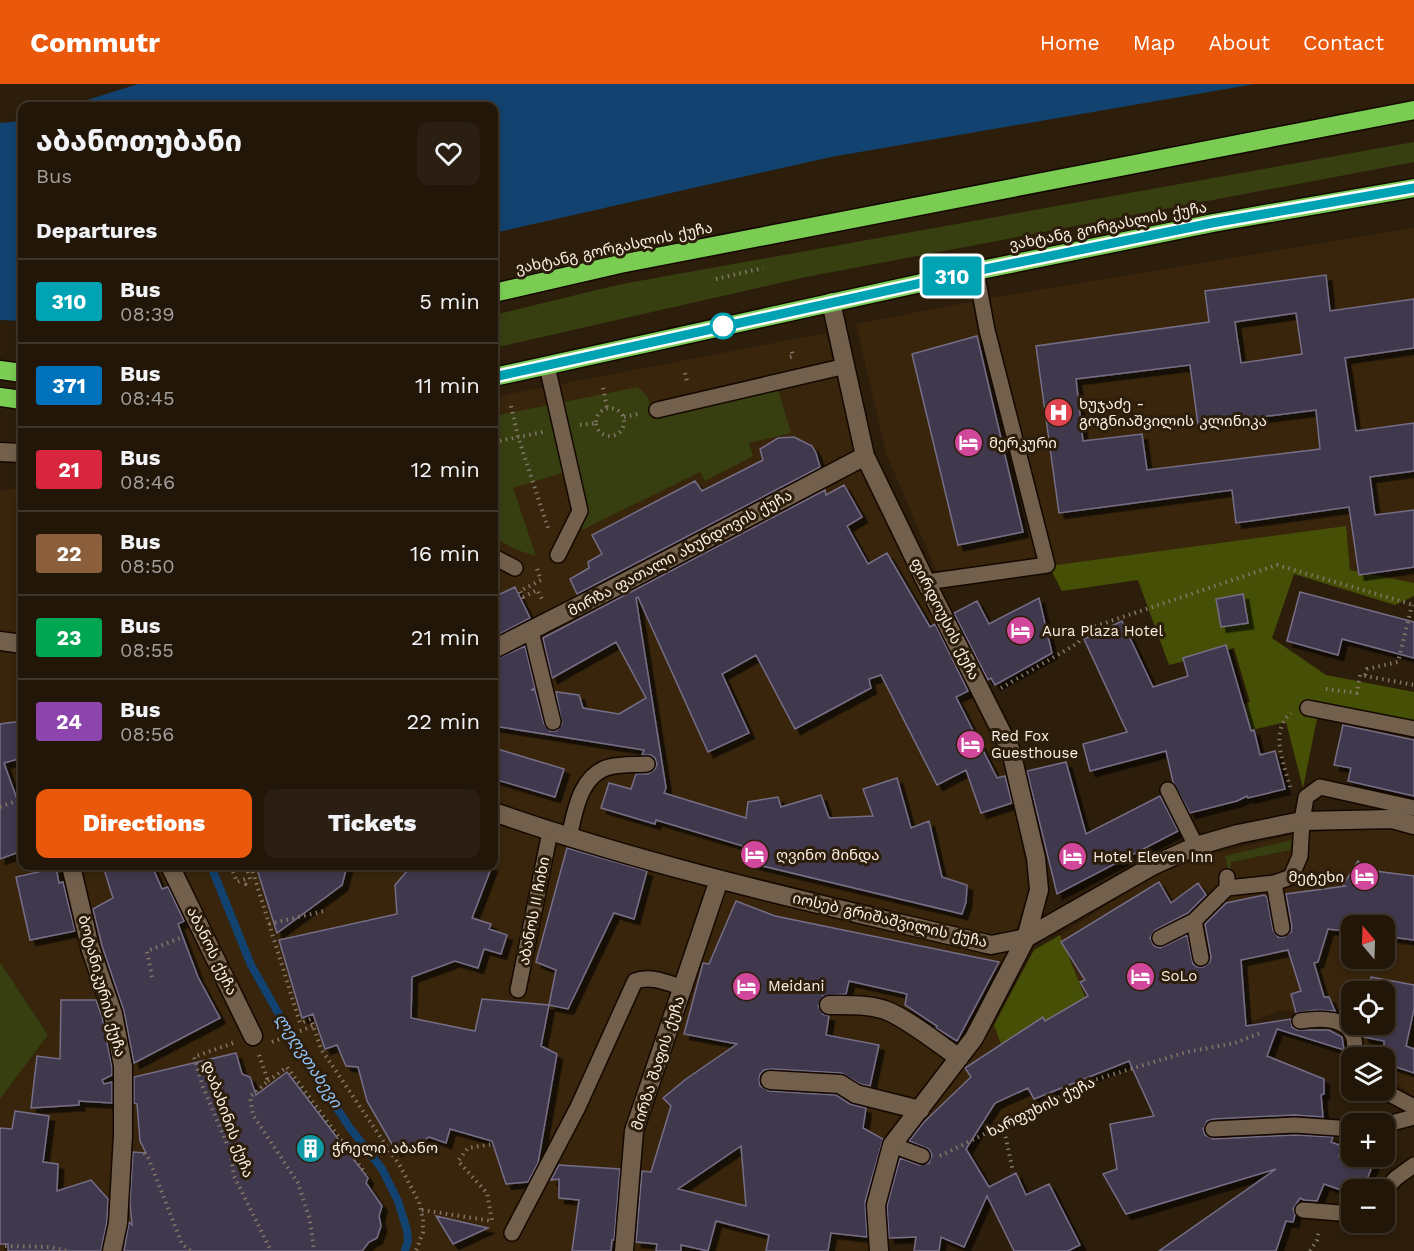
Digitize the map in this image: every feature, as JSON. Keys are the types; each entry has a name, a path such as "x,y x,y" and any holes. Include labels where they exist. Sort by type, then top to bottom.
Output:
{"highway":[{"name":"ვახტანგ გორგასლის ქუჩა","path":"498,291 620,264 1414,110"},
{"name":"ვახტანგ გორგასლის ქუჩა","path":"498,376 976,271 1212,223 1414,188"},
{"path":"0,370 18,372"},
{"path":"0,397 18,399"}],"street":[{"name":"ფირდოუსის ქუჩა","path":"831,302 866,456 1011,751 1036,858 1039,890 1026,938 974,1038 892,1145"},
{"path":"0,452 18,453"},
{"name":"მირზა ფათალი ახუნდოვის ქუჩა","path":"498,647 866,456"},
{"path":"0,641 18,643"},
{"name":"იოსებ გრიშაშვილის ქუჩა","path":"498,813 550,832 719,880 991,945 1026,938 1154,865 1196,846 1238,834 1302,821 1392,819 1414,825"},
{"name":"ბოტანიკურის ქუჩა","path":"72,870 90,947 113,1014 123,1066 123,1136 118,1223 112,1251"},
{"name":"აბანოს ქუჩა","path":"172,870 259,1041"},
{"name":"მირზა შაფის ქუჩა","path":"624,1251 634,1131 719,880"},
{"path":"829,1005 859,1005 886,1011 959,1058"},
{"path":"770,1080 840,1084 856,1094 920,1110"},
{"path":"879,1251 876,1205 892,1145"}],"lane":[{"path":"926,582 1047,565 987,330 976,271"},
{"path":"547,366 580,511 558,555"},
{"path":"657,410 846,366"},
{"path":"498,559 515,568"},
{"path":"531,631 553,722"},
{"path":"1308,708 1414,729"},
{"path":"569,837 578,800 592,776 609,767 647,764"},
{"path":"1160,938 1194,921 1227,883 1274,884 1290,878 1300,856 1306,797 1320,787 1414,808"},
{"path":"1168,790 1196,846"},
{"name":"აბანოს II ჩიხი","path":"518,990 550,832"},
{"path":"1274,884 1282,928"},
{"path":"1194,921 1201,958"},
{"path":"512,1233 578,1107 635,981 642,978 654,979 684,988"},
{"path":"1300,1021 1319,1018 1340,1022 1353,1037 1354,1047"},
{"path":"1395,1097 1414,1107"},
{"path":"1395,1122 1414,1117"},
{"path":"1213,1129 1295,1125 1341,1128"},
{"path":"892,1145 922,1156"},
{"path":"1395,1179 1414,1165"},
{"path":"1304,1210 1341,1213"}],"path":[{"path":"716,279 763,268"},
{"path":"791,348 793,357"},
{"path":"685,373 687,381"},
{"path":"603,388 607,408"},
{"path":"511,406 529,470 558,555"},
{"path":"607,408 614,408 624,417 624,427 613,436 604,435 597,428 598,414 607,408"},
{"path":"535,564 541,580 520,591 523,597 537,590 540,595"},
{"path":"985,698 1078,643 1087,629 1277,565 1413,605 1398,662 1367,669 1362,675 1414,686"},
{"path":"1290,790 1278,739 1280,729 1288,715 1297,709 1308,708"},
{"path":"0,807 18,801"},
{"path":"232,870 237,882 245,879 246,884 251,882 250,870"},
{"path":"250,870 300,1023 311,1019 311,1027 321,1050 400,1166 419,1202 422,1210 423,1232 416,1251"},
{"path":"269,924 324,911"},
{"path":"152,977 147,951 177,939"},
{"path":"268,1081 259,1041 311,1027"},
{"name":"ხარფუხის ქუჩა","path":"922,1156 944,1156 1094,1080 1187,1052 1235,1043 1263,1032"},
{"name":"დაბახინის ქუჩა","path":"226,1046 194,1057 203,1087 230,1151 234,1176 271,1251"},
{"path":"314,1251 310,1220 298,1183 253,1115 250,1097 286,1067 366,1174"},
{"path":"1003,1125 1013,1172"},
{"path":"123,1136 148,1157 182,1244 190,1251"},
{"path":"422,1210 492,1221 487,1193 458,1161 468,1148 493,1144"},
{"path":"5,1246 50,1247 67,1251"}],"shaded area":[{"path":"1414,228 1414,583 1350,571 1346,527 941,582 886,453 856,324 995,297"},
{"path":"826,333 855,455 1004,750 1031,890 998,976 958,1048 889,1132 871,1206 878,1251 0,1251 0,1099 48,1035 0,962 0,491 18,488 18,870 498,870 498,396"},
{"path":"1392,827 1414,835 1414,1097 1395,1083 1395,1047 1363,1047 1356,1035 1395,1035 1395,981 1341,981 1341,1017 1283,1010 1073,1086 997,1122 906,1147 951,1075 994,1025 1001,1044 1094,1019 1060,935 1156,874 1219,852 1301,833"}],"green space":[{"path":"1414,142 1414,162 806,277 498,347 498,314 622,284"},
{"path":"776,382 791,433 749,443 753,456 705,481 700,472 582,530 562,473 513,488 536,556 517,550 498,540 498,415 638,387 647,396 654,417"},
{"path":"1346,526 1350,570 1414,583 1414,596 1395,605 1294,574 1272,638 1326,675 1414,692 1414,723 1320,704 1303,788 1286,722 1205,741 1199,717 1250,702 1234,648 1169,665 1138,580 1062,591 1049,566"},
{"path":"1292,840 1290,850 1231,862 1230,877 1225,856"},
{"path":"1060,935 1094,1019 1051,1035 1043,1020 1001,1044 994,1025 1034,950"},
{"path":"0,962 48,1035 0,1099"}],"water":[{"path":"138,84 1255,84 831,157 498,232 498,102 81,102"},
{"path":"18,121 18,321 0,320 0,123"}],"building":[{"path":"1326,275 1330,311 1414,299 1414,348 1345,358 1356,431 1414,423 1414,471 1370,477 1375,515 1414,510 1414,567 1359,575 1349,507 1236,523 1232,490 1059,513 1036,346 1209,322 1205,291","holes":["1296,313 1302,354 1241,363 1235,322","1190,365 1198,425 1316,410 1320,449 1147,470 1142,434 1083,441 1076,379"]},
{"name":"მერკური","path":"977,336 1023,532 958,545 912,354"},
{"path":"794,437 812,446 820,467 577,594 570,579 589,568 588,562 602,554 592,535 695,481 702,491 763,460 760,449 778,438"},
{"path":"844,485 862,517 847,526 868,564 887,553 930,627 935,624 968,691 956,697 997,778 1005,776 1012,803 981,813 966,770 937,785 881,675 869,679 871,688 795,729 756,655 722,674 749,733 708,752 638,597 636,598 666,788 664,793 746,818 748,802 778,797 781,807 821,795 829,818 873,816 863,789 897,778 911,828 929,821 942,877 967,885 966,902 962,914 742,861 743,846 656,820 655,824 601,808 609,783 631,789 636,774 648,774 655,769 657,764 655,758 651,755 642,755 644,750 498,727 498,658 525,646 535,688 531,690 535,690 544,724 550,731 556,731 562,724 556,692 579,695 583,708 619,714 646,698 616,642 552,678 543,638 825,490 826,495"},
{"path":"515,587 530,618 498,635 498,595"},
{"path":"1300,592 1414,622 1414,658 1342,639 1338,655 1287,641"},
{"path":"1243,594 1248,623 1221,627 1216,599"},
{"name":"Aura Plaza Hotel","path":"1039,598 1052,653 995,685 991,678 988,680 954,613 977,601 989,624"},
{"path":"1122,621 1153,687 1188,676 1183,658 1226,645 1260,755 1275,751 1285,789 1248,798 1247,796 1237,801 1190,813 1173,782 1166,751 1090,771 1083,744 1127,732 1084,639"},
{"path":"18,722 18,759 4,763 18,802 18,852 0,859 0,724"},
{"path":"1343,725 1414,740 1414,796 1348,781 1351,768 1334,765"},
{"path":"498,749 564,769 555,797 498,780"},
{"path":"1066,762 1086,834 1160,796 1178,831 1057,894 1027,771"},
{"path":"567,848 647,871 634,919 614,913 568,1009 549,1005 556,970 536,962"},
{"path":"1358,861 1367,870 1414,876 1414,940 1395,937 1395,915 1341,915 1341,931 1328,929 1318,962 1314,963 1324,997 1329,997 1335,1011 1315,1010 1296,1013 1291,994 1301,991 1288,950 1241,960 1246,1026 1291,1019 1292,1027 1297,1030 1329,1030 1342,1037 1344,1047 1341,1049 1277,1029 1267,1056 1324,1079 1324,1094 1321,1095 1323,1117 1295,1115 1213,1119 1207,1121 1203,1129 1205,1135 1213,1139 1295,1135 1333,1137 1331,1142 1341,1146 1339,1156 1341,1156 1341,1167 1372,1167 1367,1179 1341,1179 1341,1190 1324,1184 1317,1201 1300,1198 1293,1209 1295,1215 1293,1222 1286,1221 1276,1251 1159,1251 1276,1169 1126,1214 1103,1174 1117,1169 1110,1124 1154,1116 1129,1061 1034,1099 1028,1088 995,1103 966,1149 989,1187 1016,1173 1026,1195 1049,1184 1080,1245 1068,1251 1014,1251 987,1196 964,1247 941,1237 939,1251 914,1251 916,1237 889,1238 887,1206 900,1158 919,1165 929,1163 932,1155 929,1149 909,1141 924,1122 971,1077 965,1068 1043,1017 1045,1021 1088,996 1080,982 1085,980 1061,942 1159,882 1171,903 1198,883 1206,895 1188,913 1155,930 1150,938 1154,946 1160,948 1187,935 1193,964 1203,967 1210,962 1211,957 1205,924 1226,903 1264,895 1267,897 1273,930 1278,937 1284,937 1291,932 1292,927 1286,894 1345,886 1343,885"},
{"path":"56,870 59,883 63,882 75,931 30,940 16,877"},
{"path":"104,870 154,870 162,889 168,887 184,921 178,924 198,977 220,1018 134,1063 124,1011 102,946 93,909 113,898"},
{"path":"257,870 346,870 342,885 277,933"},
{"path":"408,870 490,870 472,918 491,924 489,929 507,935 501,954 484,949 478,968 455,961 412,977 411,1018 475,1031 482,999 549,1005 541,1046 557,1054 538,1163 528,1182 506,1184 492,1141 450,1129 446,1143 429,1137 410,1150 407,1145 396,1151 367,1101 358,1067 346,1066 337,1045 325,1049 313,1014 302,1018 279,940 397,914 395,885"},
{"path":"736,901 775,916 999,962 957,1041 905,1005 907,994 849,981 846,994 823,996 818,1006 823,1014 829,1016 826,1035 879,1045 870,1086 860,1084 841,1073 771,1069 764,1070 760,1074 760,1086 769,1091 836,1095 850,1104 866,1108 863,1128 883,1139 865,1202 867,1237 831,1233 828,1251 766,1251 769,1235 716,1221 708,1251 681,1245 681,1251 656,1251 657,1244 636,1242 642,1171 651,1172 671,1106 663,1098 737,1044 684,1034 703,963 709,964","holes":["741,1146 746,1206 678,1189"]},
{"path":"1371,977 1392,981 1370,981"},
{"path":"1395,981 1414,985 1414,1009 1406,1046 1414,1049 1414,1073 1395,1067 1395,1047 1384,1047 1384,1041 1363,1035 1395,1035"},
{"path":"61,1000 96,1000 102,1017 112,1067 112,1075 102,1080 104,1084 112,1082 112,1103 79,1101 79,1105 31,1108 37,1056 60,1059"},
{"path":"236,1053 242,1074 250,1077 256,1095 287,1072 368,1178 366,1183 382,1206 379,1216 381,1226 377,1238 369,1242 362,1251 124,1251 129,1222 132,1225 130,1202 133,1152 146,1153 140,1141 137,1104 134,1103 134,1077"},
{"path":"15,1111 49,1116 43,1162 58,1164 57,1191 91,1180 108,1199 107,1221 101,1251 8,1251 8,1244 0,1244 0,1128 12,1129"},
{"path":"559,1165 620,1169 611,1251 572,1251 579,1200 559,1198 559,1179 551,1180"},
{"path":"436,1216 488,1228 453,1244"}],"waterway":[{"name":"ლეღვთახევი","path":"213,870 251,965 302,1055 350,1128 382,1169 398,1201 407,1230 408,1241 405,1251"}],"bus line":[{"name":"310","path":"498,376 976,271 1212,223 1414,188"}],"place":[{"name":"ხუჯაძე - გოგნიაშვილის კლინიკა","path":"1058,413"},
{"name":"მერკური","path":"968,443"},
{"name":"Aura Plaza Hotel","path":"1021,631"},
{"name":"Red Fox Guesthouse","path":"970,745"},
{"name":"ღვინო მინდა","path":"755,855"},
{"name":"Hotel Eleven Inn","path":"1072,857"},
{"name":"მეტეხი","path":"1365,877"},
{"name":"SoLo","path":"1140,976"},
{"name":"Meidani","path":"747,986"},
{"name":"ჭრელი აბანო","path":"311,1148"}]}
